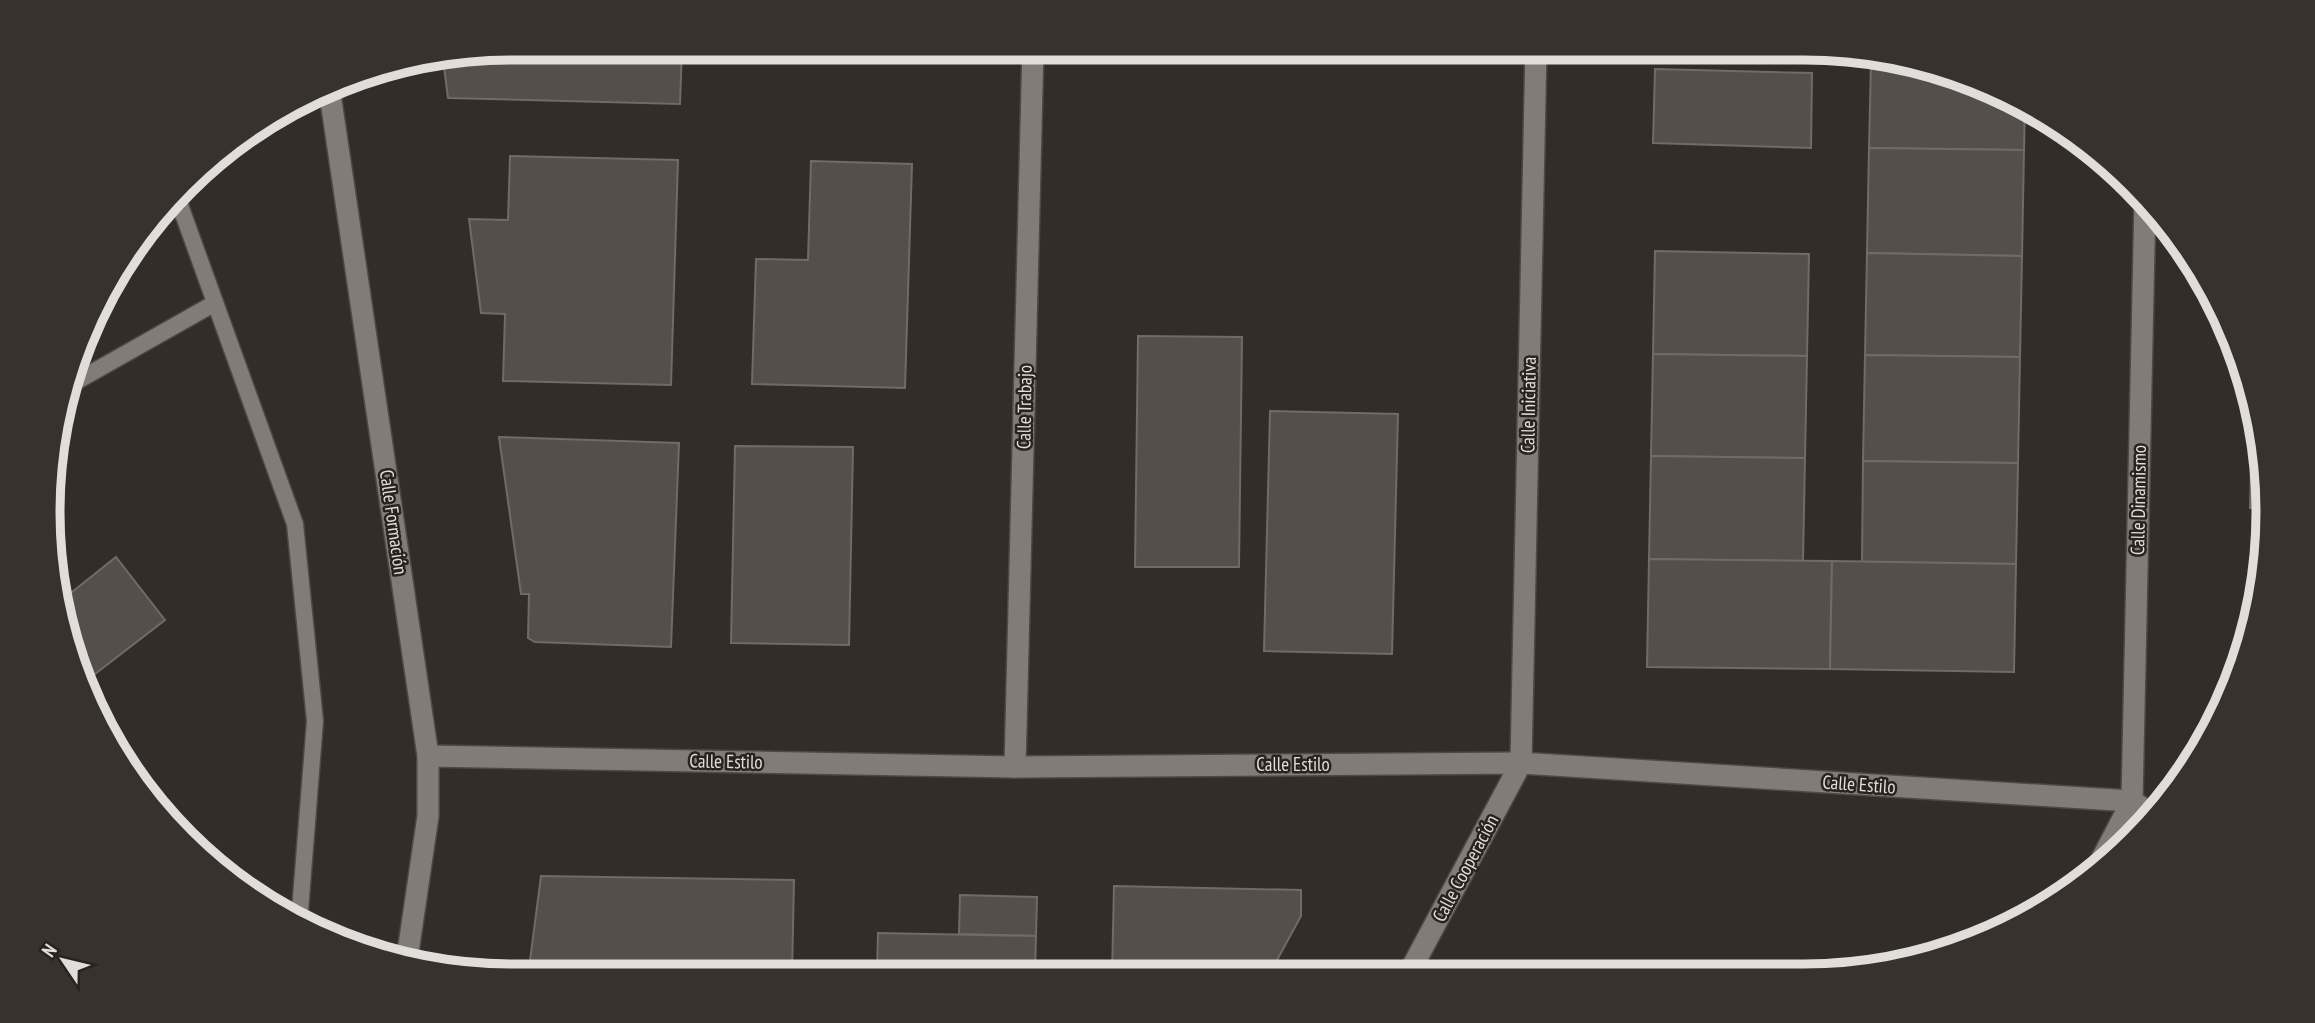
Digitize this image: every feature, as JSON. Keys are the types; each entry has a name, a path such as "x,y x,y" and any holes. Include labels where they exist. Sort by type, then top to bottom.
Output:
{"street":[{"name":"Calle Trabajo","path":"1015,767 1033,60"},
{"name":"Calle Iniciativa","path":"1521,763 1536,60"},
{"name":"Calle Formación","path":"331,98 428,756 428,816 409,951"},
{"name":"Calle Dinamismo","path":"2132,801 2145,215"},
{"name":"Calle Estilo","path":"428,756 1015,767 1521,763 2132,801 2144,809"},
{"name":"Calle Cooperación","path":"1414,964 1521,763"},
{"path":"2110,844 2132,801"}],"lane":[{"path":"180,205 295,524 315,721 300,911"},
{"path":"79,380 215,303"}],"building":[{"path":"482,60 682,60 680,104 448,98 444,65 453,63"},
{"path":"1871,64 1949,83 2025,117 2024,150 1869,148"},
{"path":"1655,69 1812,73 1811,148 1653,143"},
{"path":"1869,148 2024,150 2022,256 1867,253"},
{"path":"510,156 678,160 671,385 503,381 505,314 481,313 469,219 508,220"},
{"path":"811,161 912,164 905,388 752,384 756,259 808,260"},
{"path":"1655,251 1809,254 1807,356 1653,354"},
{"path":"1867,253 2022,256 2020,357 1865,355"},
{"path":"1138,336 1242,337 1239,567 1135,567"},
{"path":"1653,354 1807,356 1805,458 1651,456"},
{"path":"1865,355 2020,357 2018,463 1863,461"},
{"path":"1270,411 1398,414 1392,654 1264,651"},
{"path":"499,437 679,443 671,647 535,642 528,638 529,594 521,594"},
{"path":"735,446 853,447 849,645 731,643"},
{"path":"2252,450 2256,508 2250,508"},
{"path":"1651,456 1805,458 1803,561 1649,559"},
{"path":"1863,461 2018,463 2016,564 1862,562"},
{"path":"116,557 165,620 91,677 83,657 67,596"},
{"path":"1649,559 1832,561 1830,669 1647,667"},
{"path":"1832,561 2016,564 2014,672 1830,669"},
{"path":"541,876 794,880 792,964 530,964"},
{"path":"1114,886 1301,890 1301,916 1275,964 1112,964"},
{"path":"960,895 1037,897 1036,936 959,934"},
{"path":"878,933 1036,936 1035,964 877,964"}]}
